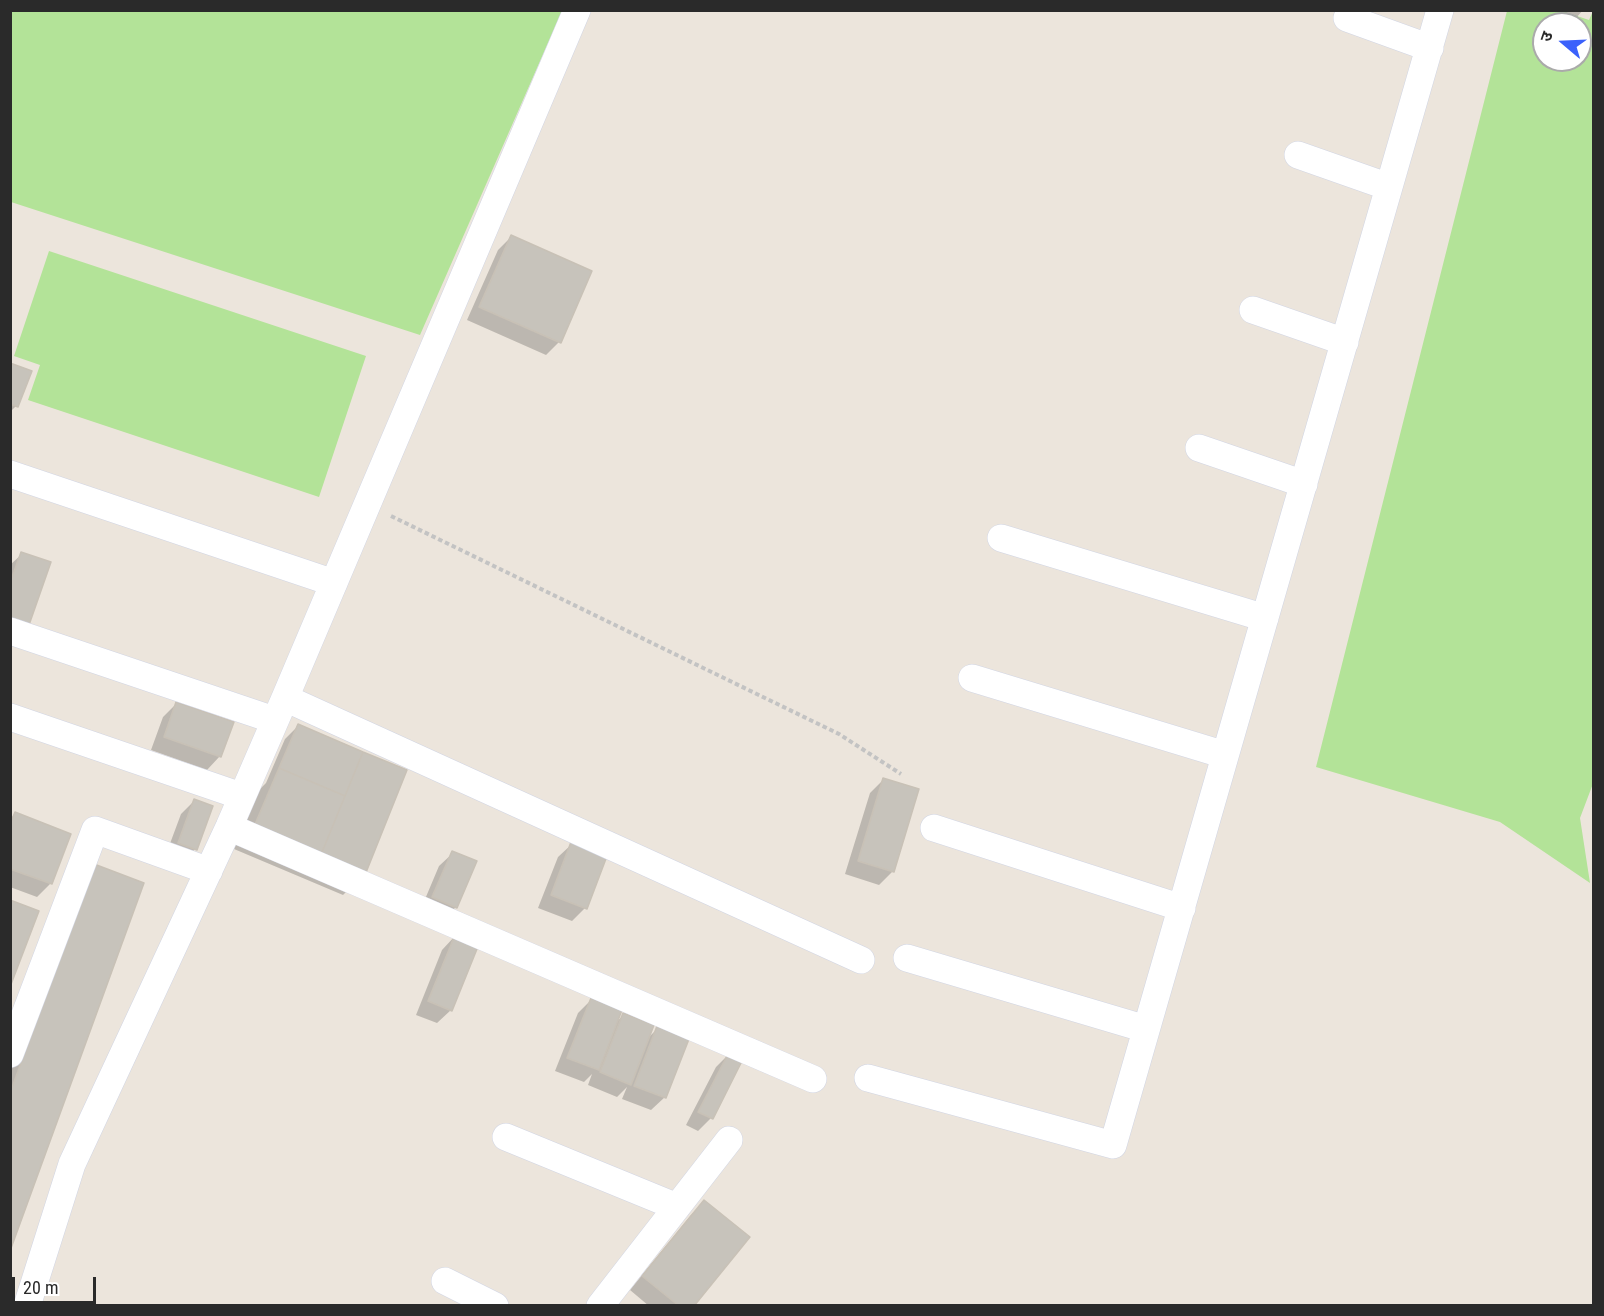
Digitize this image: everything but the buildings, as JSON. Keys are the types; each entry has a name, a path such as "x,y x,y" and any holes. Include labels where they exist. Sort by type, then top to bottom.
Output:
{"street":[{"path":"27,1305 72,1164 229,827 577,10"},
{"path":"868,1078 1113,1145 1440,10"},
{"path":"1347,18 1430,48"},
{"path":"1298,155 1389,187"},
{"path":"1252,310 1345,342"},
{"path":"1199,448 1304,484"},
{"path":"10,474 334,583"},
{"path":"1001,538 1265,618"},
{"path":"10,631 280,709 861,960"},
{"path":"972,678 1225,755"},
{"path":"10,717 241,796"},
{"path":"229,827 813,1079"},
{"path":"934,828 1182,908"},
{"path":"10,1054 95,830 208,871"},
{"path":"907,958 1146,1029"},
{"path":"506,1137 677,1207"},
{"path":"600,1305 729,1140"},
{"path":"445,1281 495,1305"}],"path":[{"path":"366,506 438,538 839,734 901,774"}],"green space":[{"path":"11,10 562,11 420,335 11,202"},
{"path":"1507,11 1565,12 1532,12 1532,72 1592,72 1593,11 1594,781 1580,818 1590,883 1500,822 1316,767"},
{"path":"49,251 366,356 319,497 28,400 40,365 14,356"}]}
